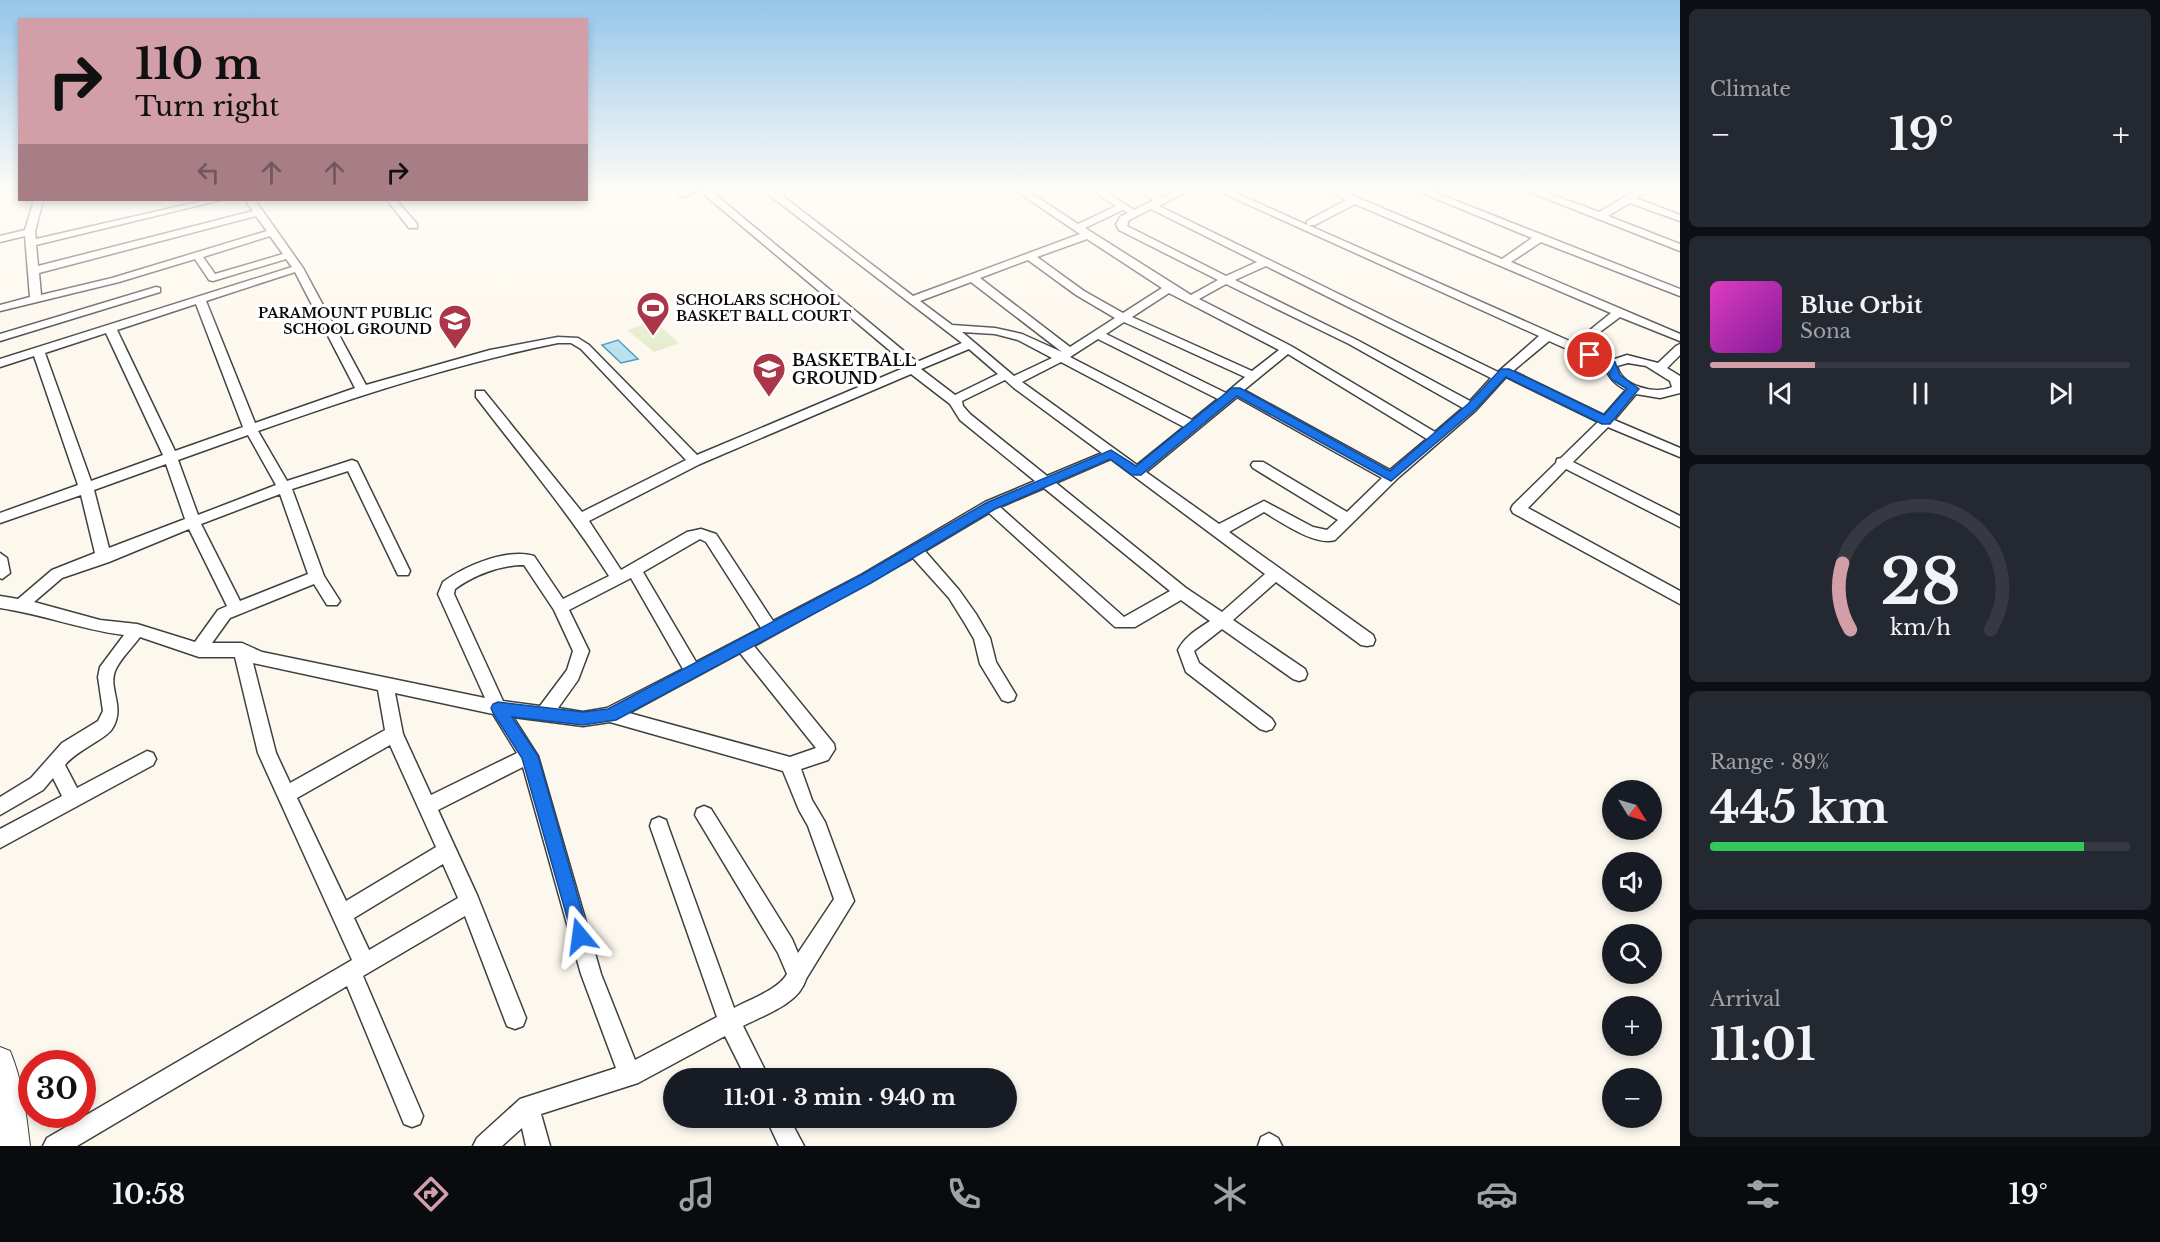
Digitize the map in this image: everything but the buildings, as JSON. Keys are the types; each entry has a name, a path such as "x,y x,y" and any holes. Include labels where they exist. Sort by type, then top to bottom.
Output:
{"street":[{"path":"31,244 36,299"},
{"path":"33,271 135,244"},
{"path":"0,308 115,279 232,244"},
{"path":"282,244 298,268 362,390"},
{"path":"768,244 956,402 971,422 1181,592 1299,674"},
{"path":"839,244 1111,454 1367,640"},
{"path":"912,300 1061,244"},
{"path":"1102,244 1169,288 1287,349 1435,438"},
{"path":"1153,244 1353,342 1472,407"},
{"path":"1235,244 1502,374 1680,453"},
{"path":"1343,244 1547,336 1615,362 1638,360 1661,368 1676,379 1677,392 1655,394 1634,389 1615,376 1615,362"},
{"path":"1359,244 1580,343 1615,362"},
{"path":"1459,244 1680,338"},
{"path":"1503,263 1529,244"},
{"path":"1559,244 1676,287"},
{"path":"1568,244 1676,287"},
{"path":"197,255 213,278 289,255"},
{"path":"1029,256 1080,292 1122,317 1254,376"},
{"path":"1192,299 1266,261"},
{"path":"0,363 298,268"},
{"path":"972,278 1066,355"},
{"path":"956,402 959,396 1066,355 1169,288"},
{"path":"0,338 156,290"},
{"path":"200,299 250,428 284,488 317,577 332,602"},
{"path":"1580,343 1619,312"},
{"path":"110,328 170,456 193,522 237,609"},
{"path":"946,328 1007,333 1066,355 1192,426"},
{"path":"1096,334 1231,394 1391,477"},
{"path":"1219,531 1264,506 1317,535 1330,536 1391,477 1472,407 1502,374 1547,336"},
{"path":"0,518 362,390 494,353 566,339 574,340 585,347 695,461"},
{"path":"580,519 695,461 970,344"},
{"path":"1661,368 1680,348"},
{"path":"1137,472 1287,349"},
{"path":"38,351 86,487 104,558"},
{"path":"1634,389 1606,421 1562,462 1518,509 1680,598"},
{"path":"480,394 559,496 580,519 619,578"},
{"path":"0,602 21,605 100,626 137,630 199,650 242,650 259,658 498,708 583,719 610,715 743,645 990,506 1111,454"},
{"path":"1562,462 1680,522"},
{"path":"21,605 57,574 284,488 352,465 403,571"},
{"path":"1258,465 1348,519"},
{"path":"990,506 1121,623 1130,623 1181,592"},
{"path":"560,607 634,570 692,536 700,534 711,538 771,629"},
{"path":"915,550 954,594 970,618 982,638 988,664 1008,695"},
{"path":"544,714 581,658 581,651 560,607 529,560 522,558 463,576 448,586 446,594 448,600 498,708 530,756 591,974 630,1075"},
{"path":"634,570 693,672"},
{"path":"1266,724 1201,675 1188,658 1186,650 1192,642 1223,621 1276,573"},
{"path":"199,650 224,614 317,577"},
{"path":"0,807 37,784 68,748 97,732 110,719 106,677 108,667 137,630"},
{"path":"610,715 790,765 822,754 826,749 825,744 743,645"},
{"path":"242,650 267,753 342,914 358,968 412,1116"},
{"path":"386,685 394,734 470,902 515,1018"},
{"path":"286,795 394,734"},
{"path":"427,806 530,756"},
{"path":"0,839 147,759"},
{"path":"55,764 73,799"},
{"path":"485,1146 528,1107 630,1075 778,996 794,984 797,974 844,901 816,822 805,804 790,765"},
{"path":"704,815 785,946 797,974"},
{"path":"659,826 729,1022 753,1068"},
{"path":"342,914 447,851"},
{"path":"55,1146 470,902"},
{"path":"0,1060 10,1096 15,1146"},
{"path":"528,1107 538,1146"},
{"path":"782,1128 792,1146"}],"green space":[{"name":"SCHOLARS SCHOOL BASKET BALL COURT","path":"654,321 679,343 654,352 627,330"}],"water":[{"path":"618,340 638,359 621,363 602,345"}],"place":[{"name":"SCHOLARS SCHOOL BASKET BALL COURT","path":"653,337"},
{"name":"PARAMOUNT PUBLIC SCHOOL GROUND","path":"455,350"},
{"name":"BASKETBALL GROUND","path":"769,398"}],"route":[{"path":"580,936 530,756 498,708 583,719 610,715 866,579 990,506 1111,454 1137,472 1236,390 1391,477 1472,407 1505,372 1606,421 1634,389 1615,376 1611,370 1611,364 1590,355"}]}
